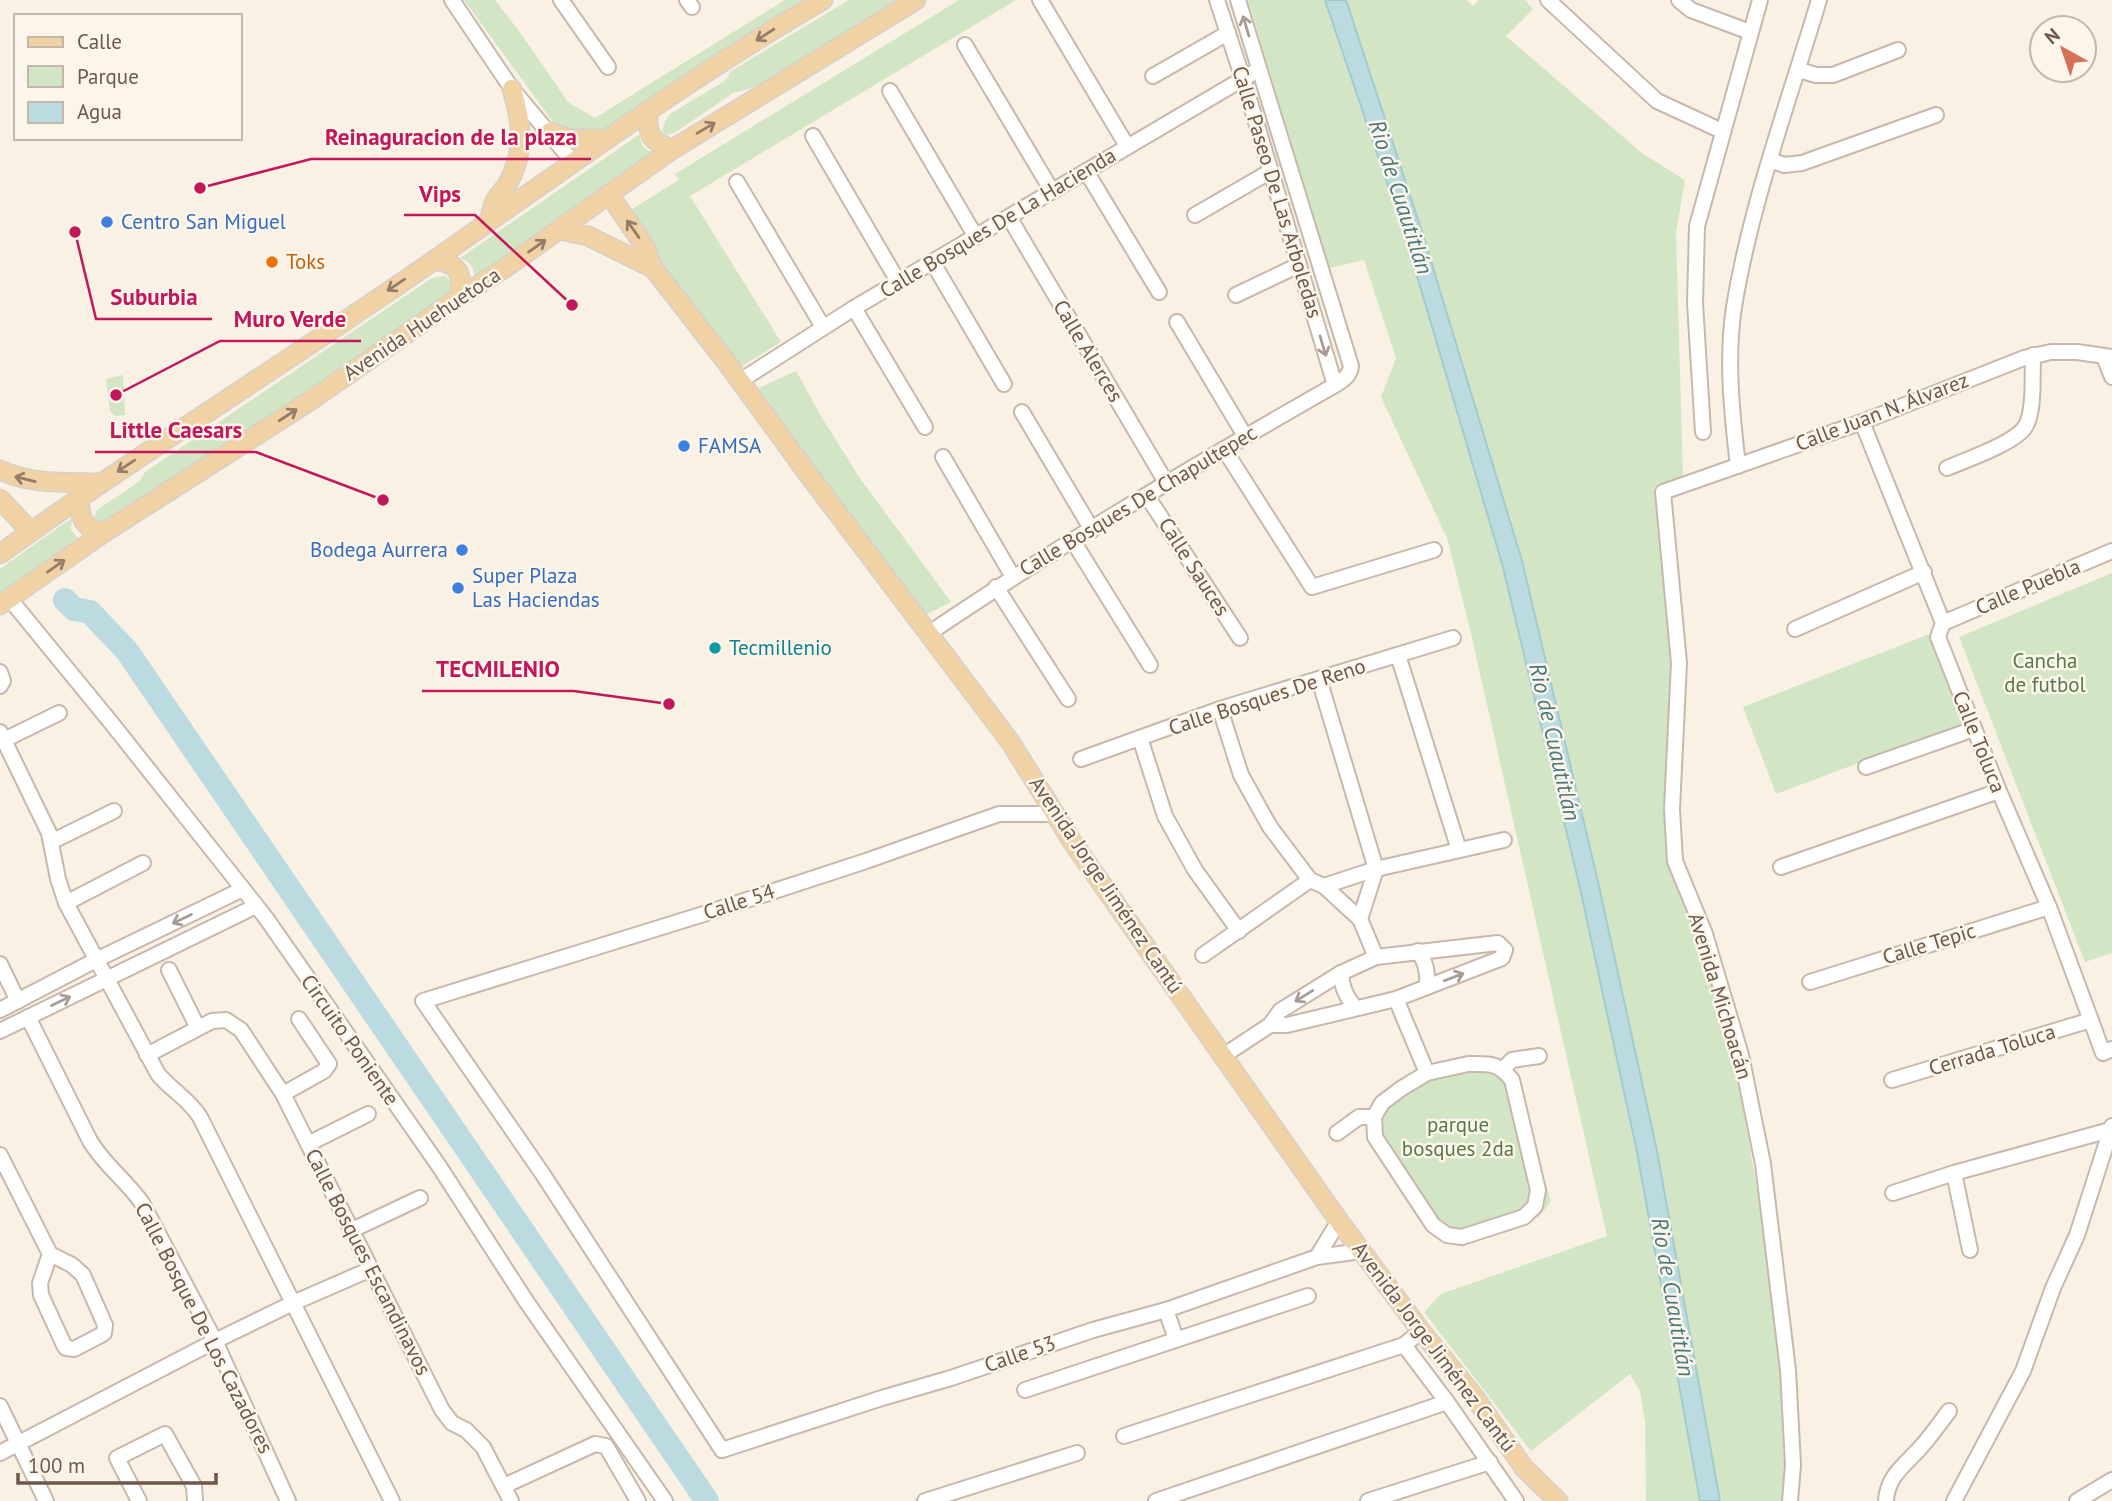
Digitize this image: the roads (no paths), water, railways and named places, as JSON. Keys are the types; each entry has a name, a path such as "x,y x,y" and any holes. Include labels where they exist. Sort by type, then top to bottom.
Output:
{"main road":[{"path":"0,554 100,483 433,260 648,111 823,0"},
{"name":"Avenida Huehuetoca","path":"4,601 310,401 673,149 916,0"},
{"path":"490,219 494,202 507,185 517,163 521,140 520,119 512,89"},
{"path":"648,111 647,126 651,137 660,145 673,149"},
{"path":"550,132 572,139 608,139"},
{"name":"Avenida Jorge Jiménez Cantú","path":"608,194 645,247 653,268 1011,743 1073,843 1339,1221 1527,1470 1558,1501"},
{"name":"Avenida Jorge Jiménez Cantú","path":"560,230 588,236 653,268"},
{"path":"433,260 447,262 458,271 462,284 458,298"},
{"path":"0,470 34,482 100,483"},
{"path":"79,498 80,514 85,524 94,531 106,532"},
{"path":"0,499 31,532"},
{"path":"1527,1470 1541,1501"}],"street":[{"path":"452,0 512,89 573,162"},
{"path":"561,0 608,66"},
{"name":"Calle Paseo De Las Arboledas","path":"1217,0 1335,385"},
{"name":"Calle Paseo De Las Arboledas","path":"1238,0 1350,372"},
{"path":"1548,0 1657,101 1722,131"},
{"path":"1679,0 1691,10 1751,32"},
{"path":"1703,432 1695,303 1697,226 1760,0"},
{"path":"1738,466 1731,381 1734,308 1749,237 1819,0"},
{"path":"1040,1 1127,146"},
{"path":"1153,76 1228,33"},
{"path":"965,45 1052,191"},
{"path":"1799,70 1816,75 1833,75 1898,50"},
{"name":"Calle Bosques De La Hacienda","path":"740,381 854,308 1258,70"},
{"path":"890,91 976,237"},
{"path":"1771,160 1784,164 1802,163 1936,115"},
{"path":"813,136 899,283"},
{"path":"1086,171 1159,292"},
{"path":"1195,215 1271,171"},
{"path":"737,182 823,327"},
{"name":"Calle Alerces","path":"1009,217 1167,484"},
{"path":"933,263 1004,384"},
{"path":"1236,295 1299,265"},
{"path":"854,308 925,427"},
{"path":"1177,322 1245,436"},
{"name":"Calle Juan N. Álvarez","path":"1663,492 1862,422 2033,355 2077,352 2108,357"},
{"path":"1947,468 2012,439 2025,427 2030,412 2033,355"},
{"path":"2108,357 2112,377"},
{"name":"Calle Bosques De Chapultepec","path":"928,634 996,587 1245,436 1335,385 1350,372"},
{"path":"1022,412 1092,530"},
{"name":"Calle Toluca","path":"1862,422 1943,623 1938,638 1974,729 2049,907 2103,1052 2112,1049"},
{"path":"1224,449 1312,587 1434,550"},
{"path":"943,457 1013,577"},
{"name":"Avenida Michoacán","path":"1663,492 1679,663 1672,809 1675,861 1705,934 1738,1043 1763,1164 1788,1370 1793,1465 1790,1501"},
{"name":"Calle Sauces","path":"1147,496 1240,638"},
{"path":"1073,541 1150,665"},
{"name":"Calle Puebla","path":"1943,623 2112,551"},
{"path":"1795,629 1924,572"},
{"path":"996,587 1068,699"},
{"name":"Circuito Poniente","path":"4,601 113,725 256,906 439,1166 526,1301 664,1501"},
{"name":"Calle Bosques De Reno","path":"1081,759 1220,709 1453,638"},
{"path":"1398,655 1459,850"},
{"path":"0,672 3,677 0,686"},
{"path":"1319,679 1376,869 1360,919"},
{"path":"1220,709 1241,775 1270,827 1310,880 1324,886 1360,919 1376,957"},
{"path":"59,713 2,736 44,822 66,903 147,1055 163,1080 192,1104 200,1116 392,1501"},
{"path":"1866,767 1974,729"},
{"path":"1140,738 1165,816 1195,870 1239,931"},
{"path":"1781,867 1999,791"},
{"path":"51,842 114,811"},
{"name":"Calle 54","path":"722,1450 542,1173 423,1001 707,913 999,814 1056,814"},
{"path":"1324,886 1376,869 1504,840"},
{"path":"66,903 143,863"},
{"path":"1203,955 1310,880"},
{"path":"0,1010 243,889"},
{"path":"0,1031 256,906"},
{"name":"Calle Tepic","path":"1810,982 2049,907"},
{"path":"1223,1056 1270,1025 1280,1011 1341,973 1376,957 1498,943 1505,950 1502,958 1396,999 1287,1025 1270,1025"},
{"path":"1418,951 1425,962 1427,987"},
{"path":"0,964 18,1001"},
{"path":"147,1055 198,1028 169,970"},
{"path":"1341,973 1342,986 1356,1008"},
{"path":"1396,999 1427,1073"},
{"name":"Calle Bosque De Los Cazadores","path":"28,1017 101,1159 130,1185 142,1203 215,1341 288,1501"},
{"path":"283,1094 324,1071 329,1064 299,1019"},
{"name":"Calle Bosques Escandinavos","path":"198,1028 212,1021 226,1020 241,1030 283,1094 442,1410 452,1423 466,1430 483,1447 511,1501"},
{"name":"Cerrada Toluca","path":"1892,1080 2091,1020"},
{"path":"1503,1069 1512,1060 1539,1056"},
{"path":"1468,1064 1494,1064 1503,1069 1512,1080 1538,1190 1535,1206 1524,1217 1462,1237 1447,1235 1433,1225 1375,1136 1374,1117 1382,1103 1427,1073 1468,1064"},
{"path":"308,1144 368,1114"},
{"path":"1337,1133 1359,1117 1374,1117"},
{"path":"1893,1193 2111,1128"},
{"path":"1954,1501 2023,1371 2053,1288 2077,1235 2111,1128"},
{"path":"0,1155 50,1254 72,1265 83,1275 105,1325 106,1329 101,1335 74,1349 64,1345 41,1295 40,1283 50,1254"},
{"path":"1954,1173 1970,1250"},
{"path":"352,1230 420,1198"},
{"path":"1317,1257 1339,1221"},
{"name":"Calle 53","path":"722,1450 1093,1330 1166,1310 1317,1257 1361,1251"},
{"path":"0,1453 215,1341 371,1269"},
{"path":"1025,1390 1308,1297"},
{"path":"1166,1310 1176,1339"},
{"path":"1124,1436 1404,1345 1421,1331"},
{"path":"1404,1345 1516,1501"},
{"path":"1156,1501 1447,1402"},
{"path":"0,1406 46,1501"},
{"path":"1886,1501 1886,1488 1899,1469 1922,1447 1948,1411"},
{"path":"139,1501 117,1458 165,1434 194,1486 195,1501"},
{"path":"504,1486 595,1444 606,1446 638,1501"},
{"path":"925,1501 1077,1453"},
{"path":"1368,1501 1490,1462"},
{"path":"2077,1501 2112,1480"}],"water":[{"name":"Rio de Cuautitlán","path":"1325,0 1346,0 1424,238 1522,561 1598,882 1657,1151 1720,1501 1700,1501 1637,1152 1580,888 1503,567 1407,242"}],"waterway":[{"path":"65,600 74,609 90,612 127,651 707,1501"}],"place":[{"name":"Reinaguracion de la plaza","path":"200,188"},
{"name":"Centro San Miguel","path":"107,222"},
{"name":"Suburbia","path":"75,232"},
{"name":"Toks","path":"272,262"},
{"name":"Vips","path":"572,305"},
{"name":"Muro Verde","path":"116,395"},
{"name":"FAMSA","path":"684,446"},
{"name":"Little Caesars","path":"383,500"},
{"name":"Bodega Aurrera","path":"462,550"},
{"name":"Super Plaza Las Haciendas","path":"458,588"},
{"name":"Tecmillenio","path":"715,648"},
{"name":"TECMILENIO","path":"669,704"}],"park label":[{"name":"Cancha de futbol","path":"2045,673"},
{"name":"parque bosques 2da","path":"1458,1137"}]}
